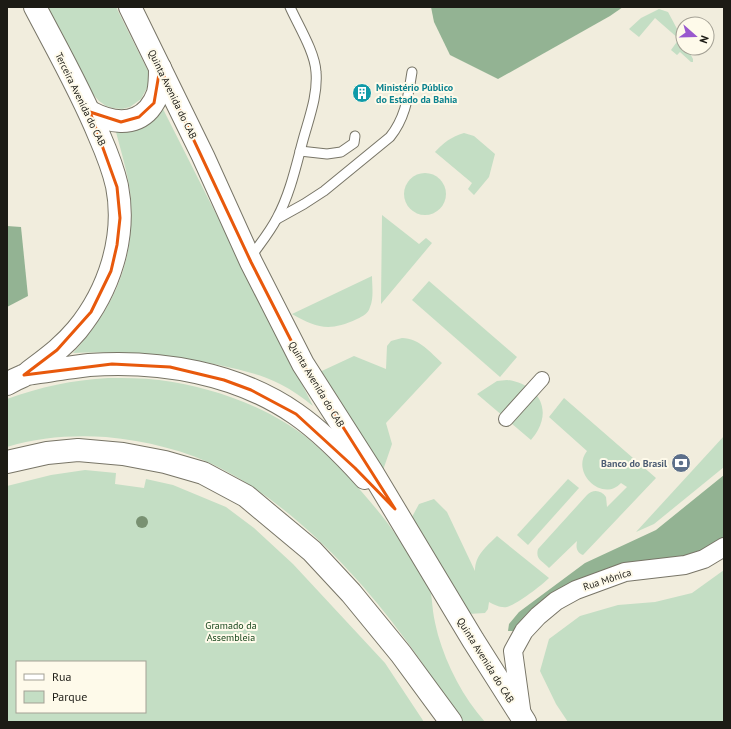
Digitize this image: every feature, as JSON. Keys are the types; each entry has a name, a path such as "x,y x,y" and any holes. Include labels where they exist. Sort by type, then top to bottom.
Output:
{"main road":[{"name":"Terceira Avenida do CAB","path":"16,380 58,350 91,312 111,271 116,251 120,218 117,187 110,160 90,112 35,7"},
{"name":"Quinta Avenida do CAB","path":"130,7 203,156 249,260 303,364 395,509 473,640 523,720"},
{"path":"90,112 100,117 121,122 139,117 147,111 154,102 158,93 160,68"},
{"path":"16,380 63,368 120,364 142,365 198,372 231,382 275,401 296,414 317,431 356,468 395,509"},
{"path":"7,462 47,453 78,450 123,454 166,462 203,473 246,496 312,551 351,592 401,654 451,722"}],"street":[{"path":"506,419 542,379"},
{"name":"Rua Mônica","path":"523,720 513,651 524,631 538,616 556,601 576,590 625,572 685,565 704,559 724,547"}],"lane":[{"path":"249,260 277,219 284,202 315,96 316,70 306,40 290,7"},
{"path":"277,219 324,192 390,137 397,129 402,118 412,72"},
{"path":"300,151 328,154 341,152 354,143 355,136"}],"highlighted area":[{"path":"160,68 251,262 303,364 395,509 355,468 296,414 251,390 224,380 170,367 112,364 24,375 57,350 91,312 111,271 117,245 120,218 117,187 90,112 121,122 139,117 154,103"}],"green space":[{"path":"45,7 116,7 148,71 148,86 141,99 130,107 122,109 106,106 99,101 85,85"},
{"path":"431,7 623,7 610,16 498,79 450,55 434,22"},
{"path":"659,9 668,12 675,25 675,36 655,18 639,37 629,29 641,18"},
{"path":"675,44 675,53 671,50"},
{"path":"684,56 691,56 693,62"},
{"path":"162,107 313,406 293,391 273,381 219,365 147,354 73,353 101,317 112,298 120,279 126,258 130,237 130,191 116,132 124,132"},
{"path":"464,133 474,136 495,154 489,177 474,195 468,189 472,183 435,152 448,140"},
{"path":"425,173 440,179 446,194 440,209 425,215 410,209 404,194 410,179"},
{"path":"382,215 419,244 426,238 432,243 381,304"},
{"path":"7,226 21,227 28,296 7,307"},
{"path":"372,276 372,296 369,309 367,313 357,319 339,326 323,327 309,323 292,314"},
{"path":"429,281 517,357 500,377 412,300"},
{"path":"402,338 414,340 419,343 442,363 386,423 392,444 381,476 311,376 354,356 386,369 387,346 391,341"},
{"path":"140,378 179,383 220,393 240,400 296,430 332,460 386,521 425,580 431,592 433,614 438,635 451,670 463,692 485,722 460,722 426,669 387,615 345,567 299,522 274,502 248,484 222,469 208,462 166,447 106,437 81,436 44,439 7,447 7,399 57,385 82,380"},
{"path":"507,380 525,385 538,396 543,412 542,421 531,440 477,394 497,381"},
{"path":"564,398 656,478 583,555 577,549 577,541 549,568 540,560 537,553 538,549 587,495 594,491 602,493 606,497 607,507 627,487 621,483 614,488 606,490 591,483 586,476 583,468 583,460 587,451 549,417"},
{"path":"724,436 724,467 654,524 636,532"},
{"name":"Gramado da Assembleia","path":"85,470 116,473 115,484 144,488 146,479 173,485 226,507 254,528 293,564 385,663 424,722 7,722 7,486 51,475"},
{"path":"724,475 724,547 601,580 524,631 508,631 509,624 519,612 585,563 656,530"},
{"path":"568,479 579,488 528,545 517,535"},
{"path":"434,499 447,512 475,571 475,565 479,556 497,536 549,578 529,594 507,607 498,606 489,602 488,609 485,613 468,614 406,528 419,504"},
{"path":"724,570 724,722 568,722 556,704 540,671 549,639 580,616 618,605 655,602 692,593"}],"place":[{"name":"Ministério Público do Estado da Bahia","path":"362,93"},
{"name":"Banco do Brasil","path":"681,463"}]}
